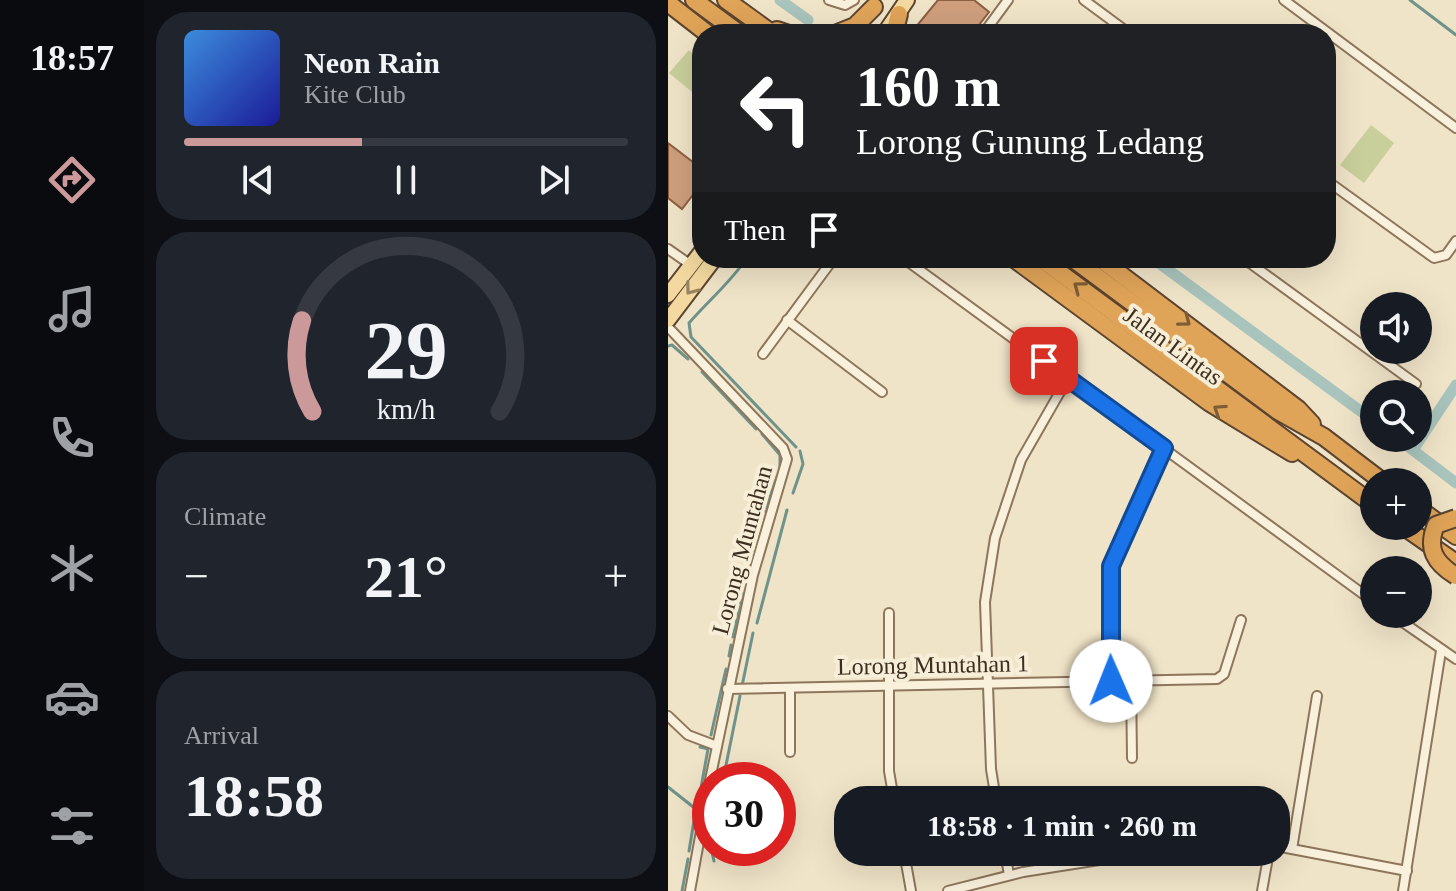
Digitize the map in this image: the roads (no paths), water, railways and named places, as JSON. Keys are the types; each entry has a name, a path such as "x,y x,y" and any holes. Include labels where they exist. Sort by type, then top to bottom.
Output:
{"highway":[{"path":"694,0 726,24"},
{"path":"726,0 765,24"},
{"path":"738,0 769,24"},
{"path":"668,3 695,24"},
{"path":"857,24 877,4"},
{"name":"Jalan Lintas","path":"1027,268 1210,403 1269,442 1312,460"},
{"name":"Jalan Lintas","path":"1054,268 1360,495"},
{"name":"Jalan Lintas","path":"1085,268 1278,411 1324,437 1365,468"},
{"name":"Jalan Lintas","path":"1112,268 1298,409 1324,437"},
{"path":"1432,518 1456,536"},
{"path":"1456,518 1436,525 1431,548 1437,563 1456,576"},
{"path":"1423,540 1456,563"}],"main road":[{"path":"862,24 877,4"},
{"path":"891,24 903,7"},
{"path":"668,295 691,265"},
{"path":"668,320 707,268"}],"street":[{"path":"829,0 845,5 854,0"},
{"path":"990,24 1008,0"},
{"path":"1084,0 1116,24"},
{"path":"1284,0 1316,24"},
{"path":"1336,39 1456,128"},
{"path":"1336,187 1434,258 1446,255 1456,241"},
{"path":"668,249 691,265"},
{"path":"763,354 826,268"},
{"path":"917,268 1360,592"},
{"path":"1257,268 1411,380"},
{"path":"787,320 882,392"},
{"name":"Lorong Muntahan","path":"668,327 783,448 787,459 753,575 714,762"},
{"path":"994,786 985,602 995,538 1021,460 1068,378"},
{"path":"1111,681 1111,566 1164,448"},
{"path":"889,613 887,685 892,786"},
{"name":"Lorong Muntahan 1","path":"727,689 1221,678 1241,620"},
{"path":"1410,628 1456,659"},
{"path":"1403,891 1441,651"},
{"path":"1131,681 1132,758"},
{"path":"790,688 790,752"},
{"path":"1317,696 1292,849 1407,871"},
{"path":"668,716 688,735 717,746"},
{"name":"Lorong Muntahan","path":"690,891 695,866"},
{"path":"907,866 911,891"},
{"path":"1007,866 1009,875"},
{"path":"948,891 1009,875 1064,866"},
{"path":"1262,891 1266,866"}],"waterway":[{"path":"780,0 808,20"},
{"path":"1410,0 1456,35"},
{"path":"739,268 689,323 691,337 796,447"},
{"path":"1166,268 1360,411"},
{"path":"668,346 672,345 688,359"},
{"path":"702,372 756,429"},
{"path":"1432,421 1456,385"},
{"path":"762,434 780,455 780,470"},
{"path":"793,493 803,464 800,451"},
{"path":"1415,452 1456,483"},
{"path":"765,511 777,477"},
{"path":"757,623 787,510"},
{"path":"747,569 756,536"},
{"path":"733,637 745,578"},
{"path":"742,686 753,633"},
{"path":"729,656 731,645"},
{"path":"711,735 726,669"},
{"path":"727,762 740,696"},
{"path":"668,787 697,810 708,749 700,747"},
{"path":"689,851 692,833"},
{"path":"682,891 688,859"}]}
